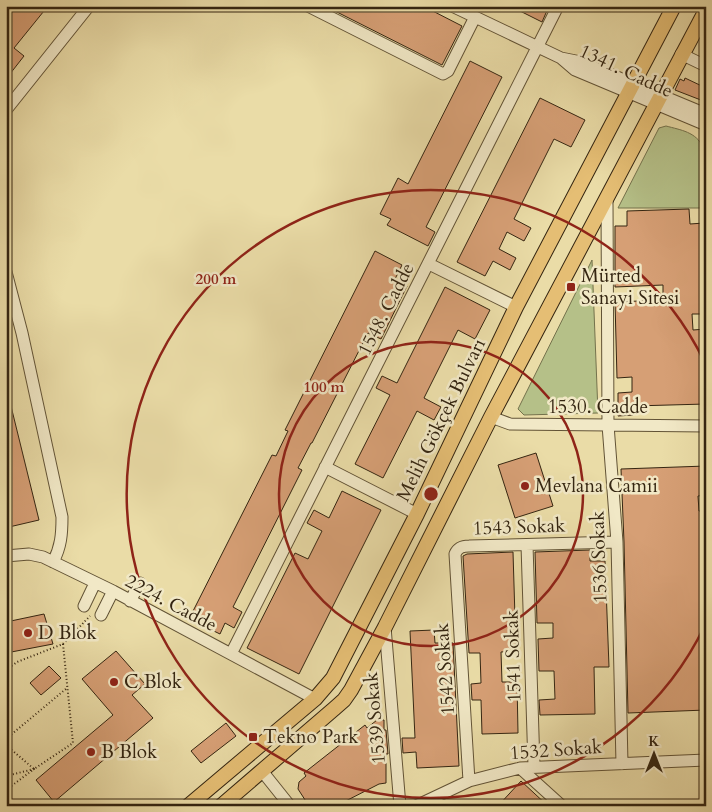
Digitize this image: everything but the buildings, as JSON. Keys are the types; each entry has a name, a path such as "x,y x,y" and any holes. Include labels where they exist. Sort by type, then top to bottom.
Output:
{"main road":[{"name":"Melih Gökçek Bulvarı","path":"188,806 315,699 333,678 417,514 516,307 674,6"},
{"path":"221,806 344,700 385,627 491,416 607,200 681,54 706,10"}],"street":[{"path":"6,110 89,6"},
{"path":"308,6 443,74 448,72 475,17"},
{"name":"1341. Cadde","path":"452,6 561,58 580,62 706,125"},
{"name":"1548. Cadde","path":"231,654 558,6"},
{"path":"681,54 706,66"},
{"name":"1341. Cadde","path":"658,100 706,114"},
{"name":"1536 Sokak","path":"607,200 608,425 617,542 622,764"},
{"path":"429,264 516,307"},
{"path":"6,272 22,333 62,516 62,535 59,549 53,562"},
{"name":"1530. Cadde","path":"491,416 510,424 706,426"},
{"path":"325,467 417,514"},
{"name":"1543 Sokak","path":"455,554 456,550 463,546 617,542"},
{"name":"1541 Sokak","path":"527,544 534,766"},
{"name":"2224. Cadde","path":"6,556 29,554 53,562 95,582 315,699"},
{"name":"1542 Sokak","path":"455,554 469,781"},
{"path":"84,606 95,582"},
{"path":"130,601 140,583"},
{"path":"101,615 113,592"},
{"name":"1539 Sokak","path":"385,627 400,806"},
{"name":"1532 Sokak","path":"419,805 469,781 520,768 706,760"},
{"path":"520,768 562,806"},
{"path":"262,771 290,806"}],"path":[{"path":"6,670 17,662 62,644 73,743 6,790"},
{"path":"6,739 66,688"},
{"path":"6,745 34,769"},
{"path":"6,776 34,769"}],"green space":[{"path":"666,126 692,135 703,147 706,208 618,208 659,128"},
{"path":"592,260 598,413 524,415 518,409"}],"place":[{"name":"Mürted Sanayi Sitesi","path":"571,287"},
{"name":"Mevlana Camii","path":"525,486"},
{"name":"D Blok","path":"28,633"},
{"name":"C Blok","path":"114,682"},
{"name":"Tekno Park","path":"253,737"},
{"name":"B Blok","path":"91,752"}]}
